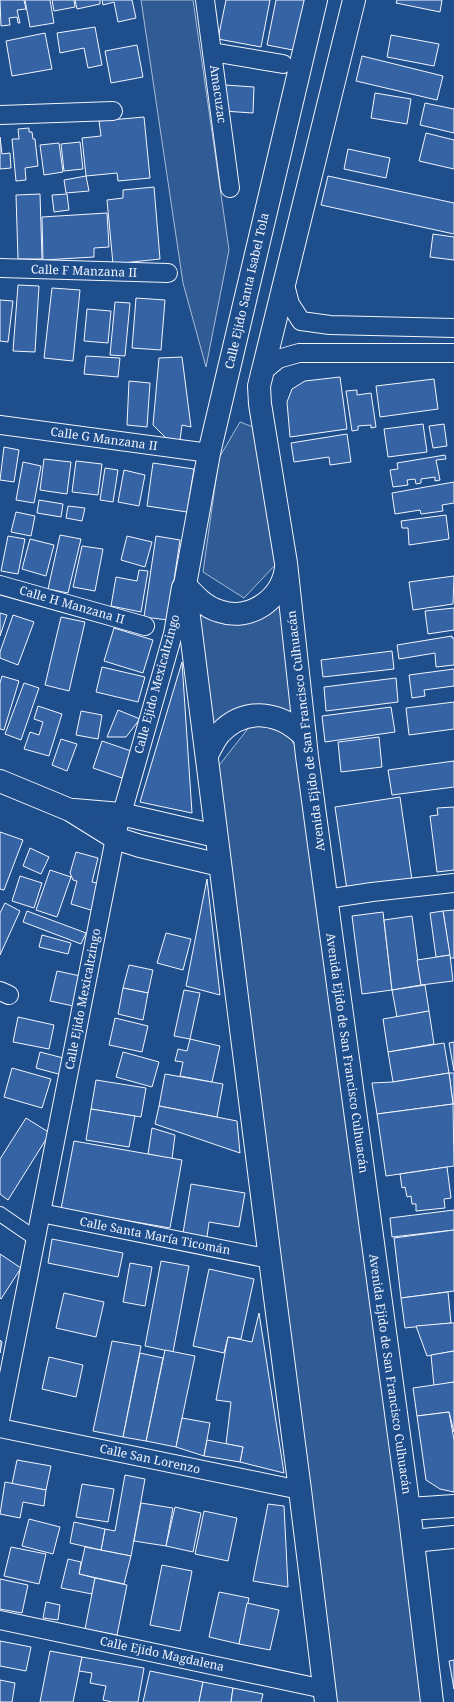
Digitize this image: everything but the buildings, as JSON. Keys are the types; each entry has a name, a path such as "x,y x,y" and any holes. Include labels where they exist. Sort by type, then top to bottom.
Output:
{"street":[{"name":"Amacuzac","path":"205,0 230,188"},
{"name":"Calle Ejido Santa Isabel Tola","path":"185,585 209,453 316,0"},
{"path":"260,374 354,0"},
{"path":"212,52 283,64"},
{"path":"0,115 113,111"},
{"name":"Calle F Manzana II","path":"0,268 168,273"},
{"path":"284,281 290,304 301,321 330,325 454,328"},
{"path":"260,374 278,359 299,353 454,353"},
{"name":"Avenida Ejido de San Francisco Culhuacán","path":"260,374 258,386 260,404 286,564 305,737 409,1509 432,1702"},
{"name":"Calle G Manzana II","path":"0,425 209,453"},
{"path":"185,585 210,608 220,612 241,614 253,611 264,605 273,597 285,576 286,564"},
{"name":"Calle H Manzana II","path":"0,585 145,626"},
{"path":"185,585 325,1695"},
{"name":"Calle Ejido Mexicaltzingo","path":"0,1420 115,838 173,634 181,587 185,585"},
{"path":"207,755 219,734 238,720 249,717 262,715 280,719 296,728 305,737"},
{"path":"0,781 70,810 115,838 140,846 220,864"},
{"path":"70,810 121,814 216,836"},
{"path":"326,899 372,892 454,883"},
{"name":"Calle Santa María Ticomán","path":"41,1213 270,1259"},
{"path":"0,1214 35,1238"},
{"name":"Calle San Lorenzo","path":"0,1428 300,1490"},
{"path":"409,1509 454,1506"},
{"path":"413,1541 454,1537"},
{"name":"Calle Ejido Magdalena","path":"0,1620 325,1695"}],"shaded area":[{"path":"141,0 193,0 229,250 206,367 183,283"},
{"path":"240,422 253,427 278,562 244,598 203,572 219,458"},
{"path":"281,580 298,744 292,741 302,759 423,1702 330,1702 210,777 250,726 269,727 247,712 212,760 196,586 233,610"}]}
